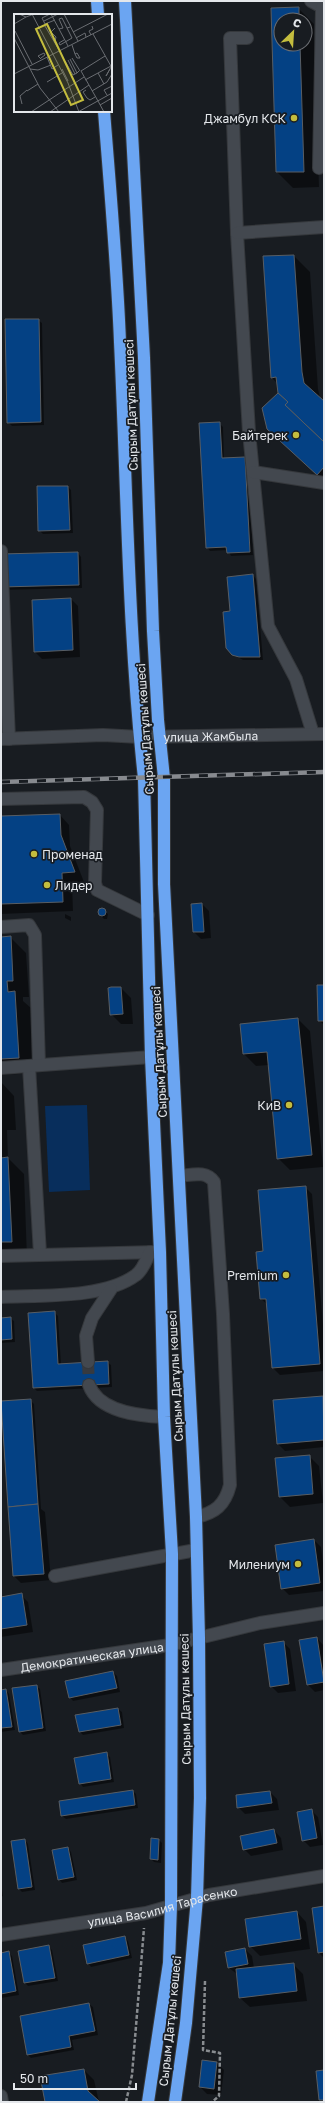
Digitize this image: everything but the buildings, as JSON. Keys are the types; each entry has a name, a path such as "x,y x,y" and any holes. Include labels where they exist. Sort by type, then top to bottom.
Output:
{"highway":[{"path":"97,1 98,14"},
{"name":"Сырым Датұлы көшесі","path":"125,1 144,358 154,631 160,737 164,778 164,884 196,1516 199,1638 200,1798 196,1898 186,2023 175,2102"},
{"name":"Сырым Датұлы көшесі","path":"104,112 120,340 128,545 144,778 155,1252 172,1554 170,1645 171,1905 169,1963 148,2102"}],"street":[{"path":"311,1 323,8 320,168"},
{"path":"247,38 230,38 237,234 249,432 268,626 296,680 319,734"},
{"path":"237,234 324,227"},
{"path":"253,472 323,482"},
{"path":"1,551 5,739"},
{"name":"улица Жамбыла","path":"5,739 103,735 160,737 319,734"},
{"path":"1,799 84,797 92,802 97,810 95,883 97,890 148,915"},
{"path":"1,927 29,925 35,935 34,1065 40,1254"},
{"path":"1,1068 151,1057"},
{"path":"179,1176 202,1174 210,1176 214,1182 223,1314 230,1485 228,1494 218,1509 209,1514 196,1516"},
{"path":"1,1256 155,1252"},
{"path":"1,1297 110,1289 135,1276 155,1252"},
{"path":"88,1362 86,1336 92,1318 110,1289"},
{"path":"89,1385 93,1394 103,1402 119,1410 140,1416 164,1417"},
{"path":"55,1576 141,1562 172,1554 196,1550"},
{"name":"Демократическая улица","path":"1,1670 170,1645 260,1623 324,1613"},
{"name":"улица Василия Тарасенко","path":"1,1935 146,1913 196,1898 324,1876"},
{"path":"1,2096 2,2102"}],"path":[{"path":"126,2102 132,2075 146,1913"},
{"path":"206,1980 202,2050 220,2053 219,2096 212,2102"}],"shaded area":[{"path":"87,1105 90,1190 49,1192 45,1106"}],"tunnel":[{"path":"88,1362 89,1385"}],"railway":[{"path":"1,782 324,772"}],"place":[{"name":"Джамбул КСК","path":"294,118"},
{"name":"Байтерек","path":"296,435"},
{"name":"Променад","path":"34,854"},
{"name":"Лидер","path":"47,885"},
{"name":"КиВ","path":"289,1105"},
{"name":"Premium","path":"286,1275"},
{"name":"Милениум","path":"298,1564"}]}
